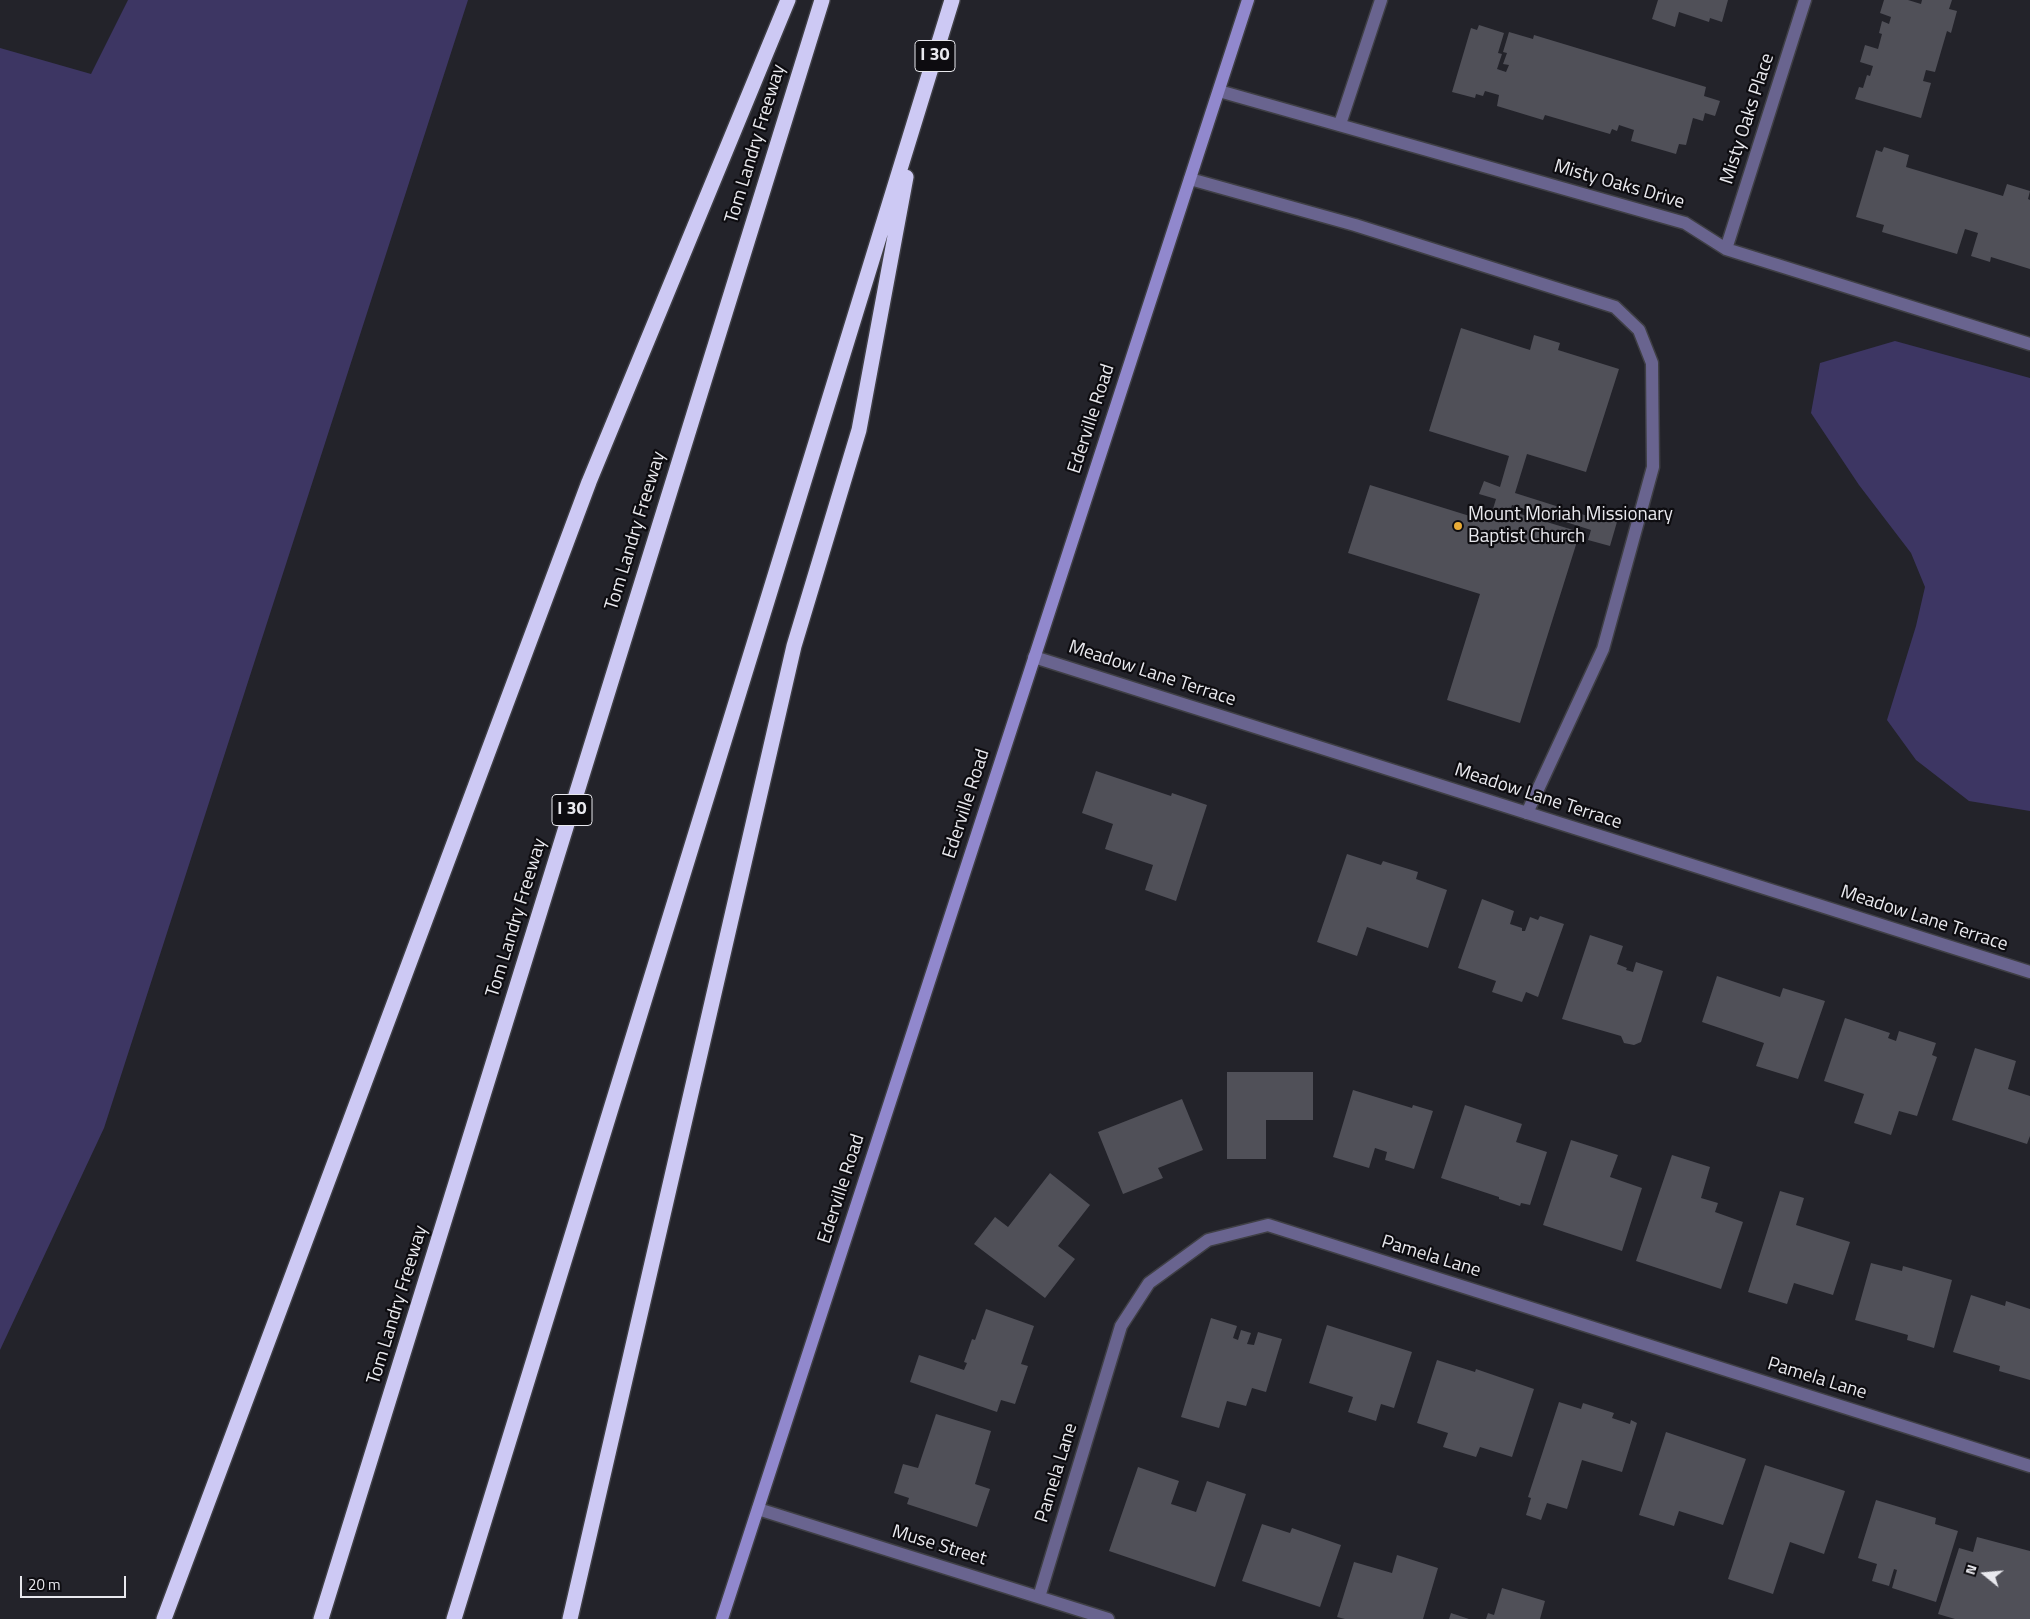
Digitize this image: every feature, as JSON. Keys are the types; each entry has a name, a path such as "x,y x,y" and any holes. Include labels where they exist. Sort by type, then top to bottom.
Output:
{"highway":[{"path":"164,1619 589,482 788,0"},
{"name":"Tom Landry Freeway","path":"321,1619 822,0"},
{"name":"I 30","path":"454,1619 952,0"},
{"path":"570,1619 794,646 862,420 918,112"}],"street":[{"name":"Ederville Road","path":"722,1619 1248,0"},
{"path":"1340,124 1381,0"},
{"name":"Misty Oaks Place","path":"1726,249 1805,0"},
{"name":"Misty Oaks Drive","path":"1219,91 1685,223 1726,249 2030,344"},
{"path":"1190,178 1364,228 1614,307 1639,330 1652,363 1653,468 1603,650 1527,813"},
{"name":"Meadow Lane Terrace","path":"1034,657 2030,972"},
{"name":"Pamela Lane","path":"1039,1597 1120,1326 1149,1283 1208,1240 1268,1225 2030,1466"},
{"name":"Muse Street","path":"758,1509 1108,1619"}],"shaded area":[{"path":"128,0 468,0 104,1128 0,1350 0,48 91,74"},
{"path":"1895,341 2030,378 2030,811 1969,801 1916,760 1887,720 1916,626 1925,587 1911,553 1859,485 1811,413 1820,363"}],"building":[{"path":"1658,0 1728,0 1722,22 1710,18 1709,22 1679,12 1675,27 1652,19"},
{"path":"1884,0 1908,0 1921,4 1922,0 1952,0 1949,9 1957,11 1951,33 1947,31 1935,72 1926,70 1923,81 1931,83 1921,118 1855,99 1859,87 1863,88 1867,75 1870,76 1873,66 1860,62 1865,45 1878,49 1882,34 1879,33 1882,21 1889,24 1891,17 1880,13"},
{"path":"1479,25 1504,33 1498,53 1502,54 1497,69 1506,72 1509,65 1503,64 1507,53 1503,52 1509,32 1533,39 1534,35 1706,87 1704,96 1720,101 1715,116 1705,113 1703,121 1693,118 1686,145 1679,144 1676,154 1631,141 1634,130 1619,125 1617,131 1612,129 1610,134 1545,115 1543,120 1497,106 1499,95 1485,91 1483,96 1476,94 1475,98 1452,92 1471,28 1477,30"},
{"path":"1884,147 1909,155 1906,167 2003,196 2007,184 2030,191 2028,199 2030,200 2030,269 1991,257 1990,262 1971,256 1978,233 1965,229 1957,254 1882,232 1884,225 1856,217 1876,150 1882,152"},
{"name":"Mount Moriah Missionary Baptist Church","path":"1461,328 1530,350 1534,335 1560,343 1558,350 1619,369 1586,472 1527,454 1515,493 1594,518 1597,508 1619,515 1610,546 1588,540 1591,530 1512,505 1510,511 1580,532 1520,723 1447,700 1480,594 1348,553 1370,485 1489,522 1496,499 1479,494 1484,481 1500,487 1509,456 1429,431"},
{"path":"1096,771 1171,796 1172,793 1207,805 1176,901 1145,890 1153,865 1105,849 1113,824 1082,813"},
{"path":"1347,854 1381,865 1383,861 1418,872 1416,879 1447,890 1428,948 1367,927 1357,956 1317,942"},
{"path":"1482,899 1514,911 1510,924 1522,928 1522,931 1525,931 1530,917 1538,920 1540,916 1564,924 1538,997 1526,992 1522,1002 1492,992 1496,981 1458,968"},
{"path":"1590,935 1623,946 1617,964 1627,968 1626,970 1633,972 1636,962 1663,971 1641,1042 1634,1045 1624,1043 1621,1036 1562,1019"},
{"path":"1717,976 1780,997 1783,988 1825,1001 1798,1079 1756,1066 1764,1043 1702,1022"},
{"path":"1845,1018 1890,1033 1888,1038 1896,1041 1899,1031 1936,1043 1932,1055 1937,1057 1917,1116 1899,1111 1891,1135 1854,1123 1864,1094 1824,1081"},
{"path":"1975,1048 2016,1061 2008,1089 2030,1096 2030,1136 2027,1144 1952,1120"},
{"path":"1227,1072 1313,1072 1313,1120 1266,1120 1266,1159 1227,1159"},
{"path":"1353,1090 1412,1108 1413,1105 1433,1111 1414,1169 1385,1160 1387,1152 1375,1148 1369,1168 1333,1157"},
{"path":"1182,1099 1203,1150 1158,1168 1163,1178 1123,1194 1098,1132"},
{"path":"1465,1105 1522,1124 1516,1142 1547,1152 1530,1205 1521,1203 1520,1206 1441,1178"},
{"path":"1571,1140 1618,1155 1610,1177 1642,1188 1622,1251 1543,1225"},
{"path":"1672,1155 1710,1167 1701,1198 1718,1203 1715,1212 1743,1222 1721,1289 1636,1261"},
{"path":"1050,1173 1090,1205 1058,1246 1075,1259 1045,1298 974,1244 995,1217 1008,1227"},
{"path":"1780,1191 1804,1198 1796,1225 1850,1242 1833,1295 1794,1283 1787,1304 1748,1292"},
{"path":"1871,1263 1902,1271 1903,1266 1952,1280 1934,1348 1907,1340 1908,1335 1855,1320"},
{"path":"1971,1295 2005,1306 2006,1301 2030,1309 2030,1380 1999,1371 2000,1366 1953,1352"},
{"path":"986,1309 1034,1326 1021,1364 1028,1366 1015,1404 1001,1400 997,1412 910,1382 919,1355 964,1370 967,1363 964,1362 972,1339 975,1340"},
{"path":"1211,1318 1237,1326 1233,1338 1238,1340 1241,1330 1251,1333 1247,1344 1254,1345 1258,1332 1282,1339 1266,1392 1252,1388 1246,1406 1227,1401 1219,1428 1181,1417"},
{"path":"1327,1325 1412,1352 1394,1408 1381,1404 1376,1421 1348,1412 1353,1397 1309,1383"},
{"path":"1437,1360 1475,1372 1476,1369 1534,1389 1512,1457 1480,1447 1476,1457 1443,1447 1448,1433 1417,1423"},
{"path":"1559,1402 1581,1409 1583,1403 1614,1413 1612,1418 1630,1424 1631,1420 1637,1423 1622,1472 1582,1460 1567,1509 1547,1503 1541,1520 1526,1515 1531,1498 1528,1497"},
{"path":"936,1414 991,1431 975,1484 990,1489 977,1527 907,1504 909,1498 894,1493 903,1464 918,1468"},
{"path":"1666,1432 1746,1459 1723,1525 1679,1511 1674,1526 1639,1515"},
{"path":"1765,1465 1845,1491 1824,1554 1790,1542 1773,1594 1728,1579"},
{"path":"1138,1467 1179,1481 1171,1504 1196,1512 1207,1481 1246,1494 1215,1587 1109,1551"},
{"path":"1876,1500 1936,1518 1935,1524 1958,1531 1936,1602 1892,1588 1897,1570 1894,1569 1889,1586 1872,1581 1877,1564 1858,1558"},
{"path":"1262,1524 1290,1533 1292,1528 1341,1545 1320,1607 1242,1581"},
{"path":"1977,1537 2030,1551 2030,1619 1955,1619 1938,1614 1959,1548 1973,1552"},
{"path":"1397,1555 1438,1568 1423,1619 1345,1619 1337,1617 1354,1562 1392,1573"},
{"path":"1502,1588 1545,1601 1540,1619 1486,1619 1488,1613 1494,1615"},
{"path":"1451,1613 1469,1619 1449,1619"}],"place":[{"name":"Mount Moriah Missionary Baptist Church","path":"1458,526"}]}
